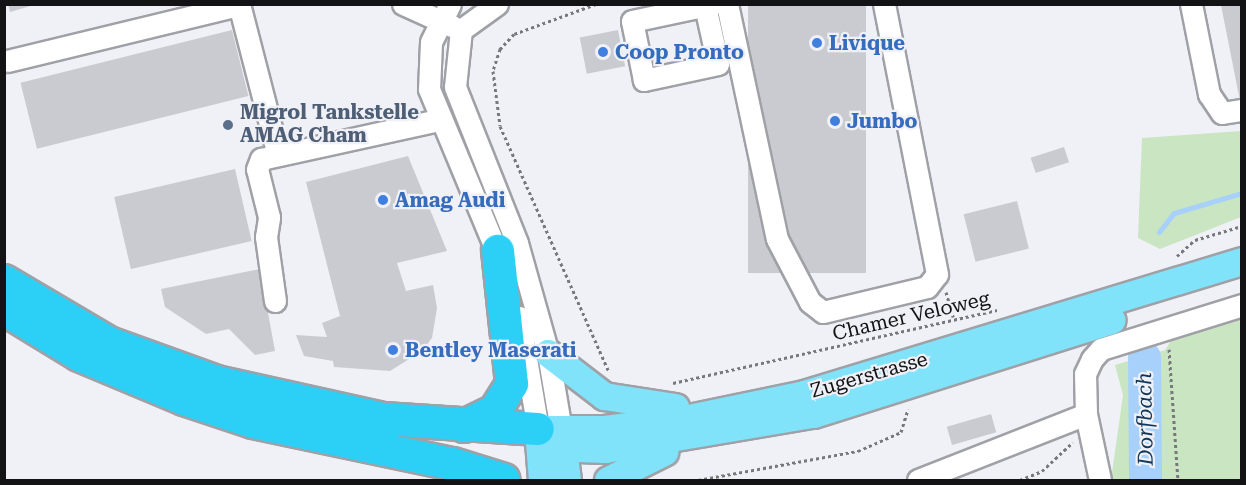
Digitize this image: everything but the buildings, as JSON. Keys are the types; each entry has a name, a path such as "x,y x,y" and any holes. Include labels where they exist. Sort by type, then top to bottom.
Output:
{"highway":[{"path":"461,427 495,411 510,390 511,352 498,251"},
{"path":"4,281 109,343 160,364 294,402 550,438"},
{"path":"4,309 79,355 184,399 253,422 368,445 504,480"},
{"path":"368,445 550,438"}],"main road":[{"name":"Zugerstrasse","path":"550,438 684,419 928,359 1242,261"},
{"name":"Zugerstrasse","path":"550,438 654,443 813,414 1242,279"},
{"path":"548,353 584,386 652,408 750,394 900,357 928,359"},
{"path":"609,480 647,457 813,414"},
{"path":"542,480 550,438"},
{"path":"550,438 567,480"}],"street":[{"path":"403,4 444,13 461,30"},
{"path":"497,4 461,30 455,87 463,118 516,243 548,353 550,438"},
{"path":"727,4 777,238 810,302 823,312 927,288 937,274 884,4"},
{"path":"1191,4 1209,94 1222,113 1242,110"},
{"path":"7,61 239,5 278,155"},
{"path":"709,5 718,64 644,80 632,21 709,5"},
{"path":"444,13 428,63 438,120 498,251 520,318 550,438"},
{"path":"275,301 266,237 269,217 257,169 261,159 438,120"},
{"path":"1100,480 1088,420 1085,374 1101,349 1166,326 1242,305"},
{"path":"918,480 1088,420"}],"path":[{"path":"596,4 514,34 500,49 493,71 500,126 610,375"},
{"path":"1170,263 1195,240 1242,226"},
{"name":"Chamer Veloweg","path":"662,385 1007,309"},
{"path":"1166,326 1178,480"},
{"path":"698,480 858,451 901,432 908,401"},
{"path":"1020,480 1042,471 1088,420"}],"green space":[{"path":"1241,131 1241,217 1160,249 1138,238 1142,138"},
{"path":"1241,314 1241,480 1111,480 1123,395 1115,365 1165,350 1174,336"}],"waterway":[{"name":"Dorfbach","path":"1159,232 1174,213 1242,193"},
{"name":"Dorfbach","path":"1144,357 1145,480"}],"place":[{"name":"Livique","path":"817,43"},
{"name":"Coop Pronto","path":"603,52"},
{"name":"Jumbo","path":"835,121"},
{"name":"Migrol Tankstelle AMAG Cham","path":"228,125"},
{"name":"Amag Audi","path":"383,200"},
{"name":"Bentley Maserati","path":"393,350"}]}
